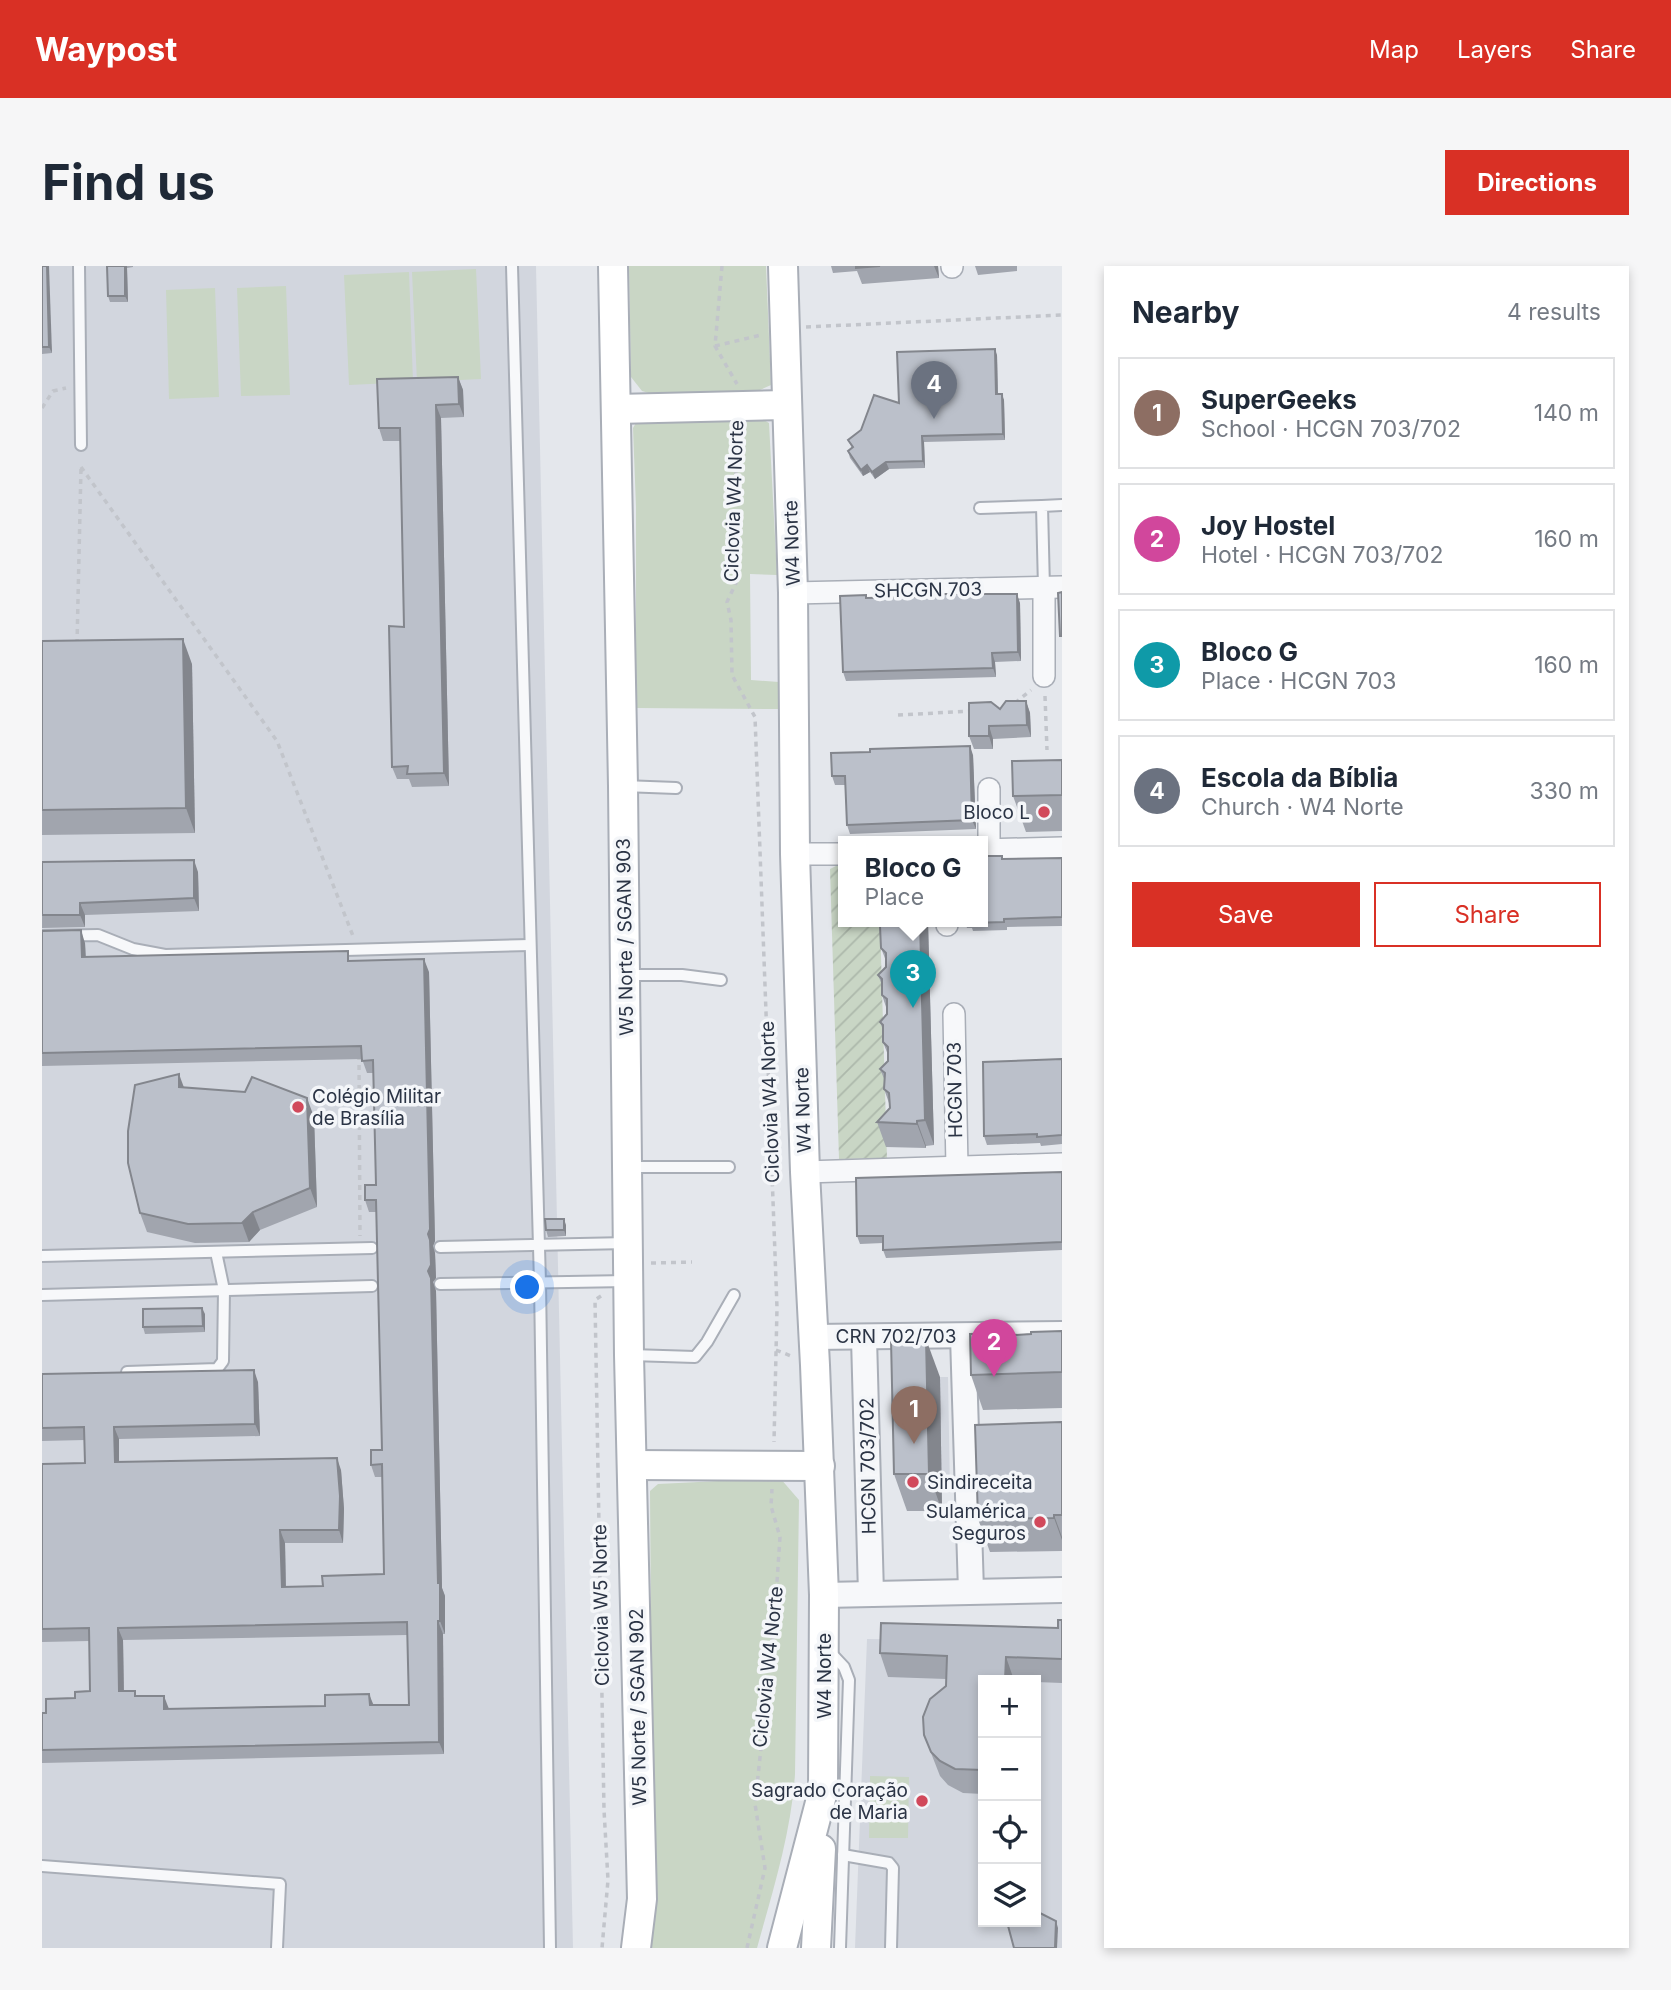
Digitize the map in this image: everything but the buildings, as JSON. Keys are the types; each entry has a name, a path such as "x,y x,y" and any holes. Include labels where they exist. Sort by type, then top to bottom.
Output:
{"main road":[{"name":"W5 Norte / SGAN 903","path":"613,266 624,786 629,1355 633,1465"},
{"name":"W4 Norte","path":"782,1948 823,1791 824,1646 820,1466 805,1172 795,854 793,593 783,266"},
{"path":"616,409 787,405"},
{"path":"633,1465 820,1466"},
{"name":"W5 Norte / SGAN 902","path":"633,1465 642,1899 636,1948"},
{"path":"816,1948 823,1791"}],"street":[{"name":"SHCGN 703","path":"793,593 1053,587"},
{"path":"1044,676 1053,587"},
{"path":"987,836 989,789"},
{"path":"988,850 1062,848"},
{"path":"795,854 838,854"},
{"name":"HCGN 703","path":"954,1014 957,1167"},
{"path":"805,1172 1062,1164"},
{"name":"CRN 702/703","path":"814,1337 1062,1334"},
{"path":"963,1336 973,1434 971,1591"},
{"name":"HCGN 703/702","path":"863,1338 871,1594"},
{"path":"824,1595 1062,1590"}],"lane":[{"path":"79,266 81,445"},
{"path":"512,266 540,1283 550,1948"},
{"path":"980,508 1062,505"},
{"path":"1042,506 1053,587"},
{"path":"624,786 676,788"},
{"path":"42,936 98,935 133,949 165,955 530,945"},
{"path":"625,975 682,975 721,980"},
{"path":"627,1167 729,1167"},
{"path":"440,1247 538,1245 628,1262"},
{"path":"42,1256 372,1248"},
{"path":"127,1372 217,1369 223,1362 224,1290 216,1252"},
{"path":"440,1284 540,1283 628,1262"},
{"path":"42,1295 372,1286"},
{"path":"629,1355 695,1357 707,1342 734,1295"},
{"path":"824,1646 844,1667 849,1680 840,1948"},
{"path":"843,1855 889,1863 893,1868 891,1948"},
{"path":"42,1866 279,1884 277,1948"}],"path":[{"path":"722,266 715,346 784,329 1062,315"},
{"name":"Ciclovia W4 Norte","path":"715,346 737,385 736,583 727,602 731,620 732,675 755,717 777,1308 771,1506 780,1537 774,1627 755,1804 765,1868 747,1948"},
{"path":"42,408 53,391 80,383"},
{"path":"77,657 81,445"},
{"path":"81,467 277,741 359,950"},
{"path":"1006,706 1015,703 1044,676"},
{"path":"1044,676 1047,750"},
{"path":"898,715 984,710"},
{"path":"359,1045 360,1249"},
{"path":"628,1262 692,1262"},
{"name":"Ciclovia W5 Norte","path":"602,1948 608,1880 604,1810 595,1300 628,1262"}],"shaded area":[{"name":"Colégio Militar de Brasília","path":"42,266 536,266 573,1948 42,1948"},
{"path":"907,1377 948,1377 950,1492 909,1492"},
{"name":"Sagrado Coração de Maria","path":"867,1639 1062,1642 1062,1948 855,1948"}],"green space":[{"path":"629,266 766,266 771,385 760,390 652,394 642,391 631,377"},
{"path":"476,269 481,379 417,382 412,272"},
{"path":"409,272 413,382 349,385 344,275"},
{"path":"286,286 290,395 241,396 237,288"},
{"path":"215,288 219,397 169,399 166,290"},
{"path":"753,414 769,423 777,575 750,574 751,680 779,682 780,709 636,708 636,507 633,428 638,419"},
{"path":"838,865 838,927 880,927 887,1158 839,1159 830,869"},
{"path":"780,1478 799,1500 795,1774 785,1840 769,1905 757,1948 649,1948 653,1898 650,1491 658,1484"},
{"path":"870,1776 909,1777 908,1838 869,1838"}],"place":[{"name":"Escola da Bíblia","path":"934,419"},
{"name":"Bloco L","path":"1044,812"},
{"name":"Bloco G","path":"913,1008"},
{"name":"Colégio Militar de Brasília","path":"298,1107"},
{"name":"Joy Hostel","path":"994,1377"},
{"name":"SuperGeeks","path":"914,1444"},
{"name":"Sindireceita","path":"913,1482"},
{"name":"Sulamérica Seguros","path":"1040,1522"},
{"name":"Sagrado Coração de Maria","path":"922,1801"}]}
